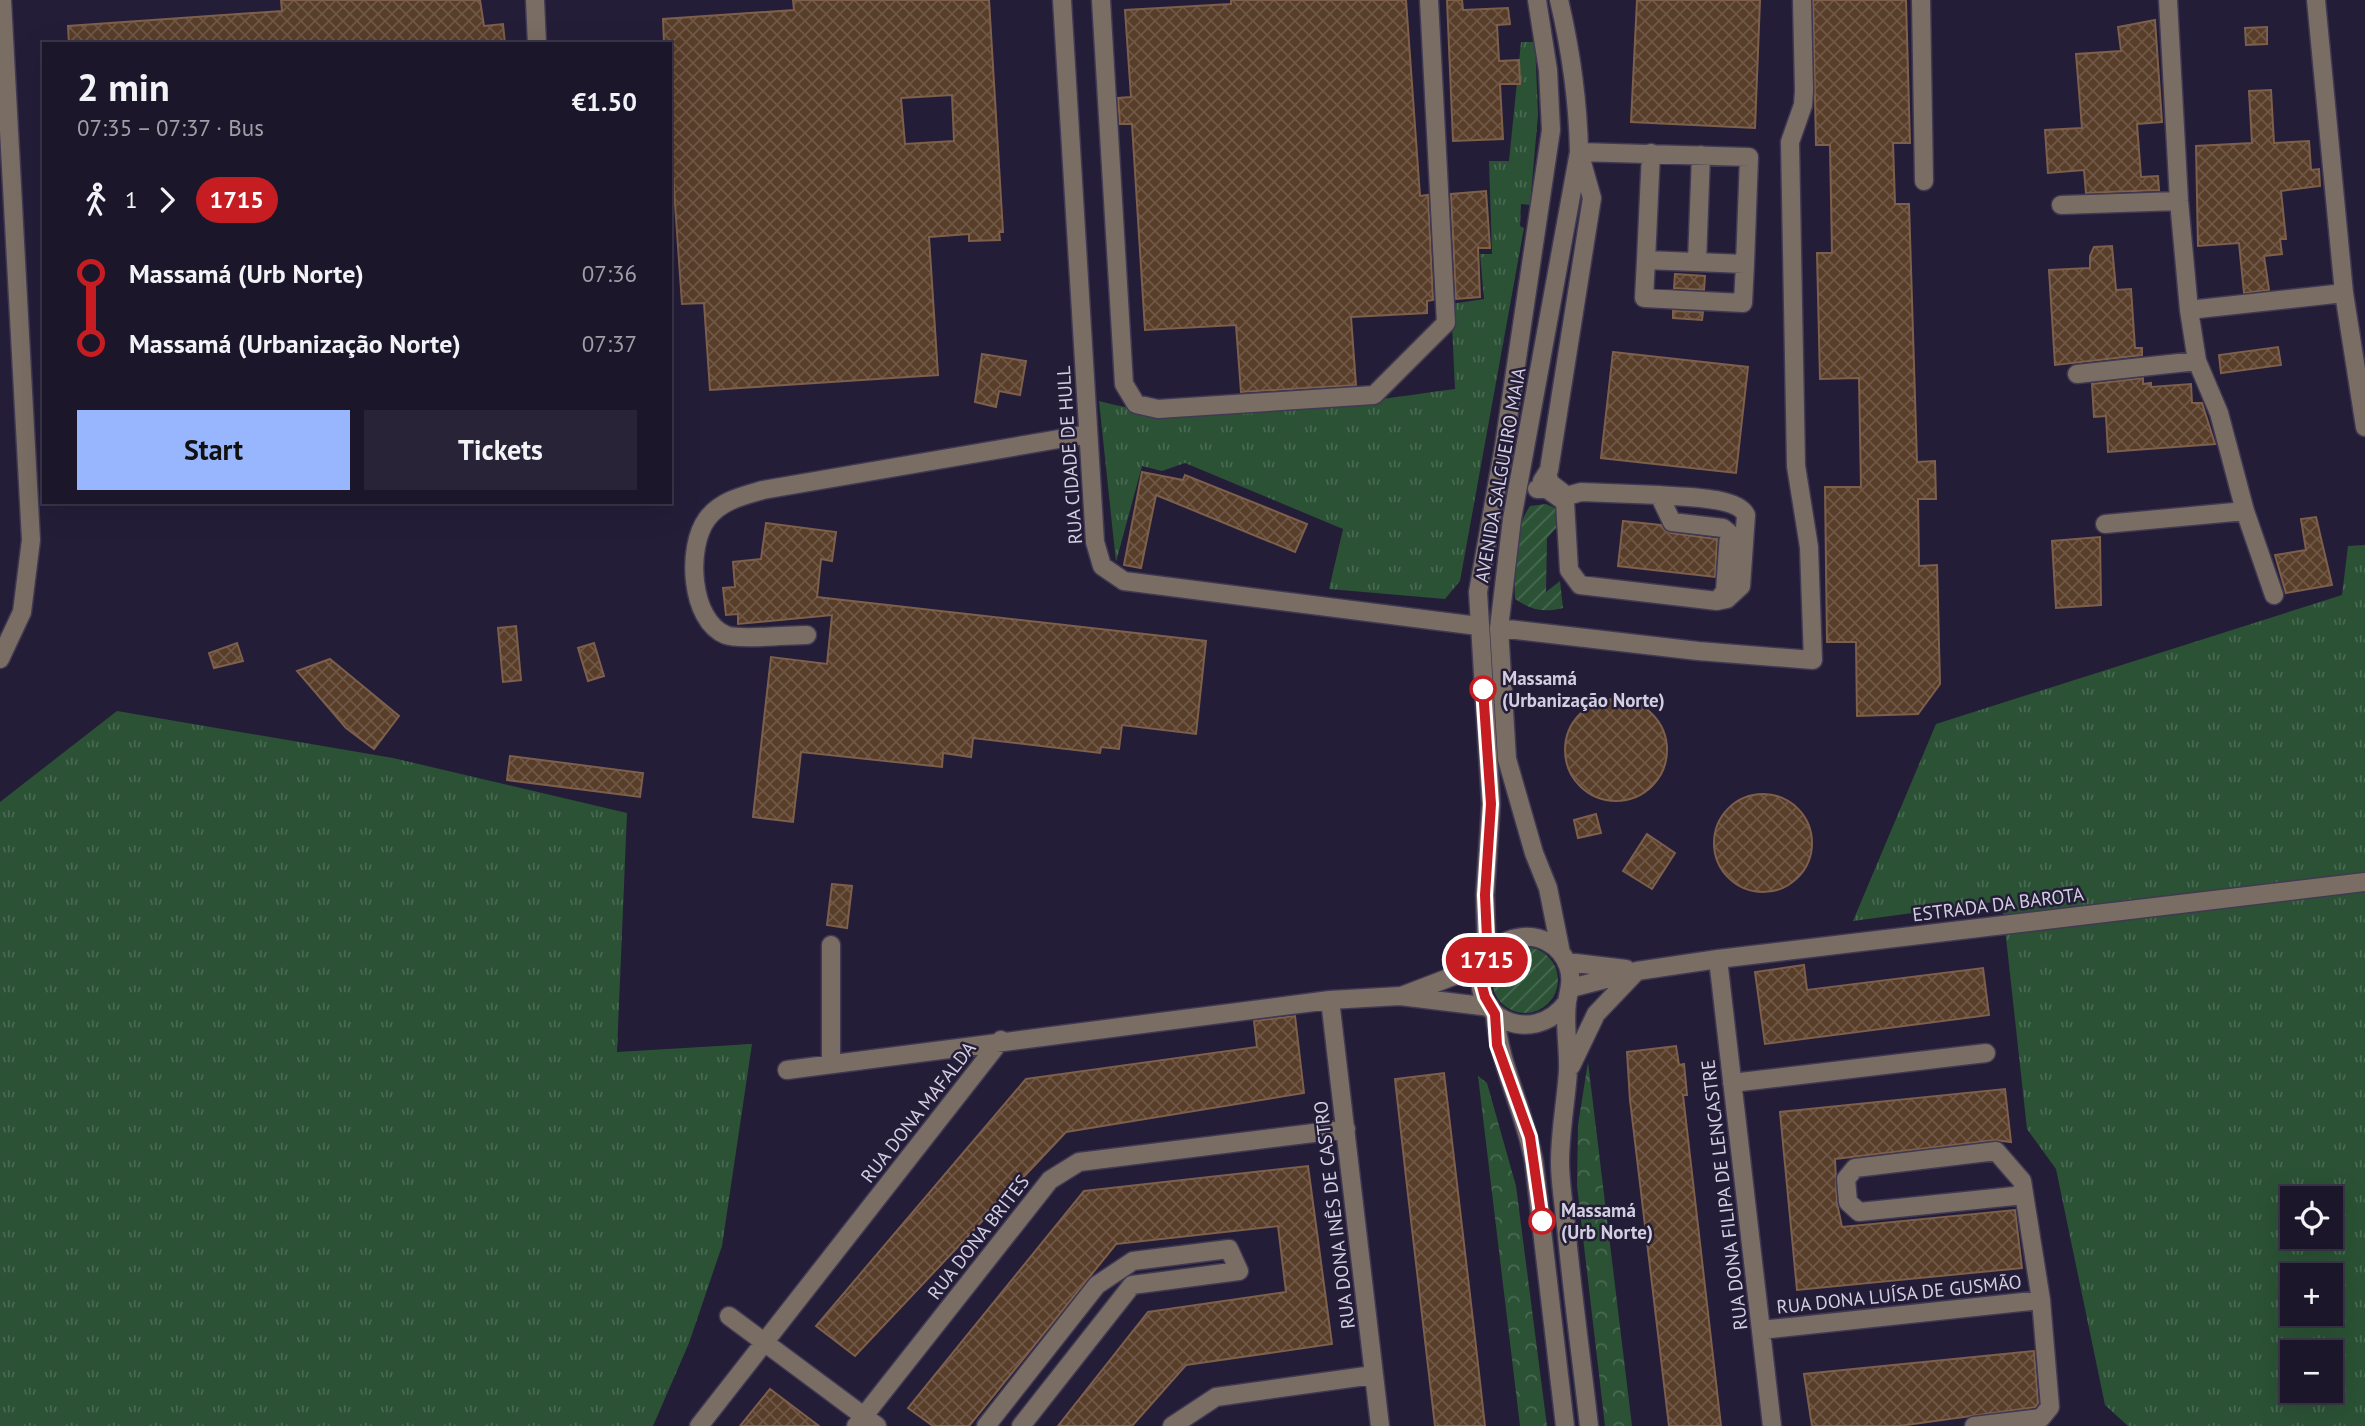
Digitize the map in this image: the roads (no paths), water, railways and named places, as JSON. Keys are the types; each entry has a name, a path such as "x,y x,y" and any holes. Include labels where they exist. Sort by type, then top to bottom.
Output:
{"street":[{"path":"0,659 22,612 31,540 2,0"},
{"path":"535,0 537,42"},
{"name":"RUA CIDADE DE HULL","path":"1062,0 1095,542 1102,566 1111,575 1124,581 1478,626"},
{"path":"1101,0 1124,384 1136,404 1158,409 1374,395 1446,323 1429,0"},
{"name":"AVENIDA SALGUEIRO MAIA","path":"1537,0 1548,70 1551,130 1504,446 1478,592 1491,804 1485,895 1486,962 1482,986 1492,1010 1497,1045 1530,1137 1565,1426"},
{"path":"1499,628 1698,651 1813,660 1809,547 1796,466 1790,142 1803,105 1802,0"},
{"path":"1921,0 1924,181"},
{"path":"2168,0 2179,201 2189,310 2197,361 2219,413 2245,511 2274,595"},
{"path":"2316,0 2344,293 2365,427"},
{"name":"AVENIDA SALGUEIRO MAIA","path":"1561,1 1577,94 1579,152 1512,519 1499,628 1507,759 1534,853 1548,888 1564,958 1569,995 1568,1072 1560,1163 1589,1426"},
{"path":"1512,519 1547,473 1592,198 1579,152 1651,153 1749,157 1743,303 1644,298 1651,153"},
{"path":"1697,262 1700,155"},
{"path":"2061,205 2179,201"},
{"path":"1646,260 1745,264"},
{"path":"2189,310 2344,293"},
{"path":"2077,374 2197,361"},
{"path":"807,635 726,635 703,618 696,590 695,550 706,520 730,499 763,490 1088,434"},
{"path":"1537,489 1547,489 1565,502 1569,570 1580,585 1717,601 1727,600 1741,586 1746,523 1743,509 1731,502 1660,495 1581,492 1567,496 1550,482 1547,473"},
{"path":"1660,495 1672,522 1713,526 1729,533 1725,591 1717,601"},
{"path":"2105,524 2245,511"},
{"name":"ESTRADA DA BAROTA","path":"1569,995 1637,971 1718,959 2365,882"},
{"path":"1486,962 1505,942 1516,938 1541,939 1564,958"},
{"path":"831,945 831,1064"},
{"name":"ESTRADA DA BAROTA","path":"1564,958 1637,971"},
{"name":"RUA DONA FILIPA DE LENCASTRE","path":"1718,959 1772,1426"},
{"name":"RUA DONA MAFALDA","path":"1400,996 1486,962"},
{"path":"1568,1072 1596,1014 1637,971"},
{"path":"1492,1010 1507,1022 1534,1026 1548,1021 1569,995"},
{"name":"RUA DONA MAFALDA","path":"699,1426 1001,1040 1329,1000 1400,996 1492,1010"},
{"name":"RUA DONA INÊS DE CASTRO","path":"1329,1000 1380,1426"},
{"path":"787,1070 1001,1040"},
{"path":"1732,1083 1986,1053"},
{"name":"RUA DONA BRITES","path":"866,1423 1050,1180 1079,1162 1346,1129"},
{"path":"1974,1426 2041,1418 2050,1407 2041,1300 2022,1181 1996,1151 1855,1168 1846,1178 1848,1202 1859,1212 2024,1195"},
{"path":"985,1426 1097,1285 1133,1261 1229,1249 1239,1271 1132,1285 1021,1426"},
{"name":"RUA DONA LUÍSA DE GUSMÃO","path":"1761,1330 2041,1300"},
{"path":"729,1317 766,1342 866,1423"},
{"path":"1172,1426 1216,1397 1373,1376"}],"place":[{"name":"Massamá (Urbanização Norte)","path":"1483,689"},
{"name":"Massamá (Urb Norte)","path":"1542,1221"}]}
